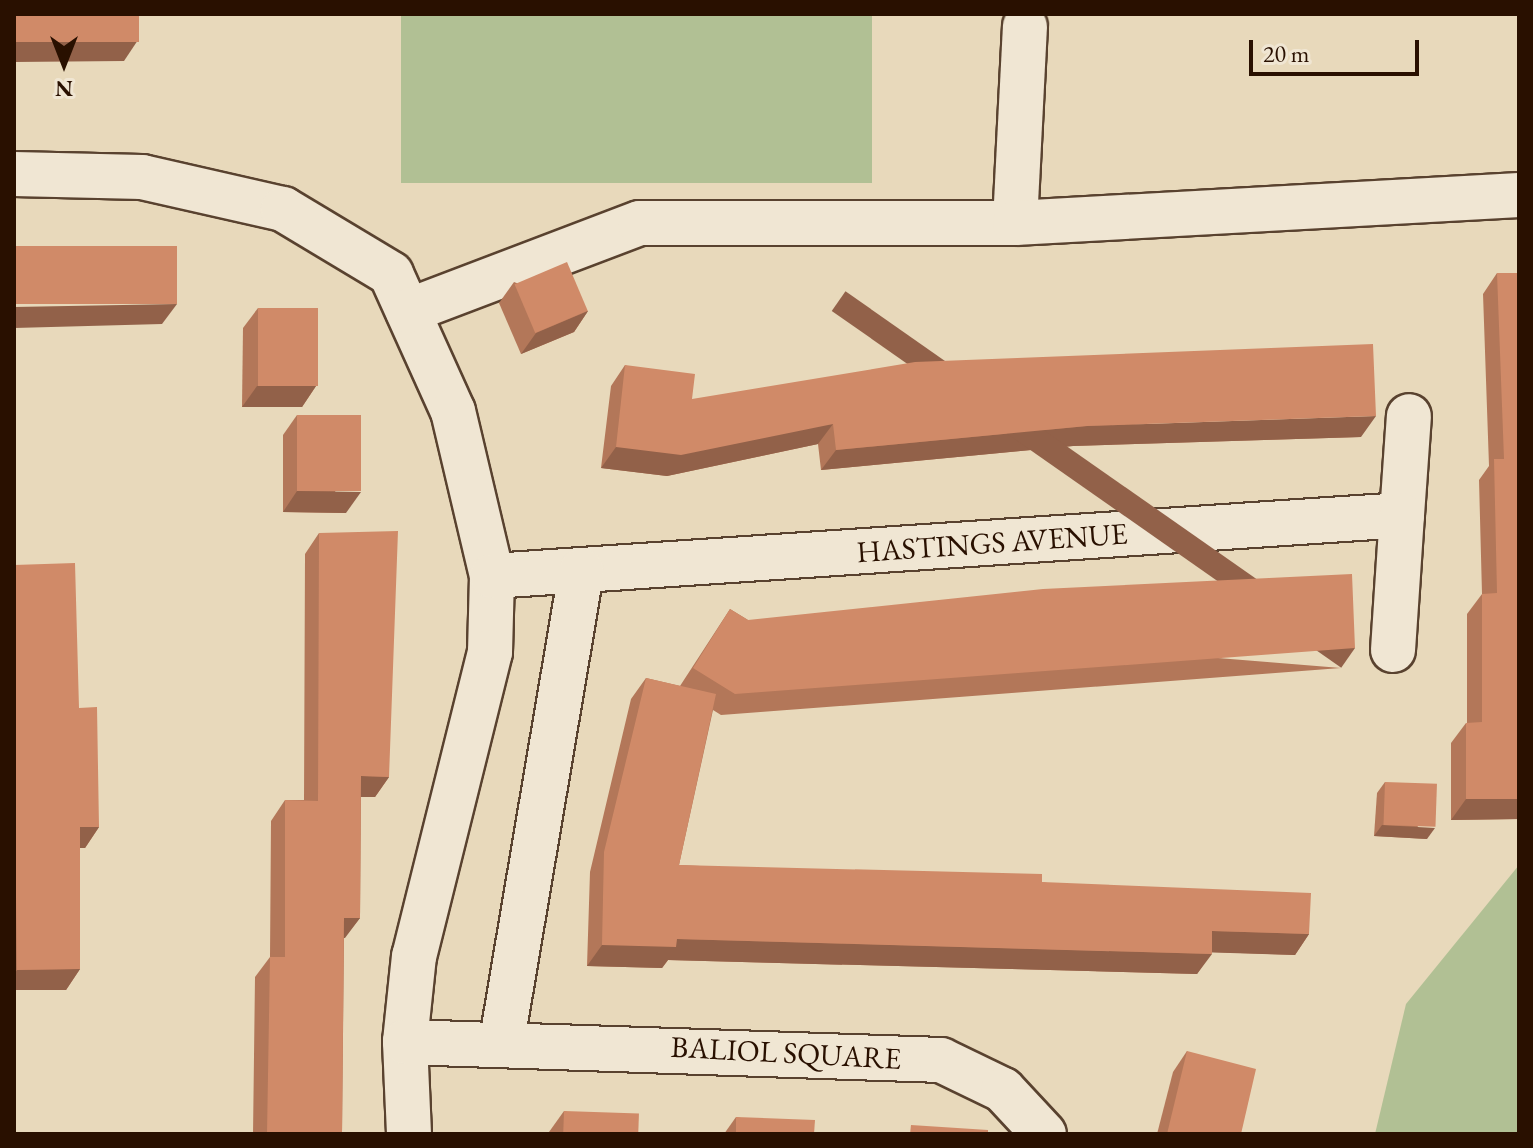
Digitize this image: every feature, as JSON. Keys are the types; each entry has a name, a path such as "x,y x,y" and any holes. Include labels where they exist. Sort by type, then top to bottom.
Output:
{"street":[{"path":"1015,223 1025,26"},
{"path":"14,174 142,177 283,209 391,274 453,411 492,576 490,652 414,956 405,1042 409,1134"},
{"path":"408,311 640,223 1015,223 1519,195"},
{"path":"1393,650 1409,416"},
{"name":"HASTINGS AVENUE","path":"492,576 1402,515"},
{"path":"405,1042 502,1040 581,571"},
{"name":"BALIOL SQUARE","path":"502,1040 941,1060 1003,1090 1044,1134"}],"green space":[{"path":"401,14 872,14 872,183 401,183"},
{"path":"1519,865 1519,1134 1375,1134 1406,1004"}],"building":[{"path":"14,14 139,14 139,42 14,42"},
{"path":"14,246 177,246 177,304 14,304"},
{"path":"567,262 588,311 535,333 515,284"},
{"path":"1497,273 1519,273 1519,799 1466,799 1466,723 1482,722 1482,594 1497,593 1494,459 1504,459"},
{"path":"258,308 318,308 318,386 258,386"},
{"path":"1373,344 1376,416 1087,426 836,450 833,424 681,455 616,447 625,365 695,374 692,399 915,362"},
{"path":"297,415 361,415 361,491 297,491"},
{"path":"398,531 389,777 361,776 360,918 344,918 342,1134 267,1134 270,957 285,957 285,800 318,801 319,533"},
{"path":"75,563 79,708 97,707 99,827 80,827 80,969 17,970 14,565"},
{"path":"1352,574 1355,648 735,694 693,668 730,609 748,620 1043,589"},
{"path":"646,678 716,694 679,865 1042,874 1042,882 1311,893 1309,934 1212,931 1212,954 677,939 676,947 602,945 604,852"},
{"path":"1385,782 1437,784 1435,827 1383,825"},
{"path":"1187,1051 1256,1069 1241,1134 1167,1134"},
{"path":"564,1111 639,1114 638,1134 563,1134"},
{"path":"736,1117 815,1120 814,1134 736,1134"},
{"path":"911,1125 988,1130 988,1134 910,1134"}]}
